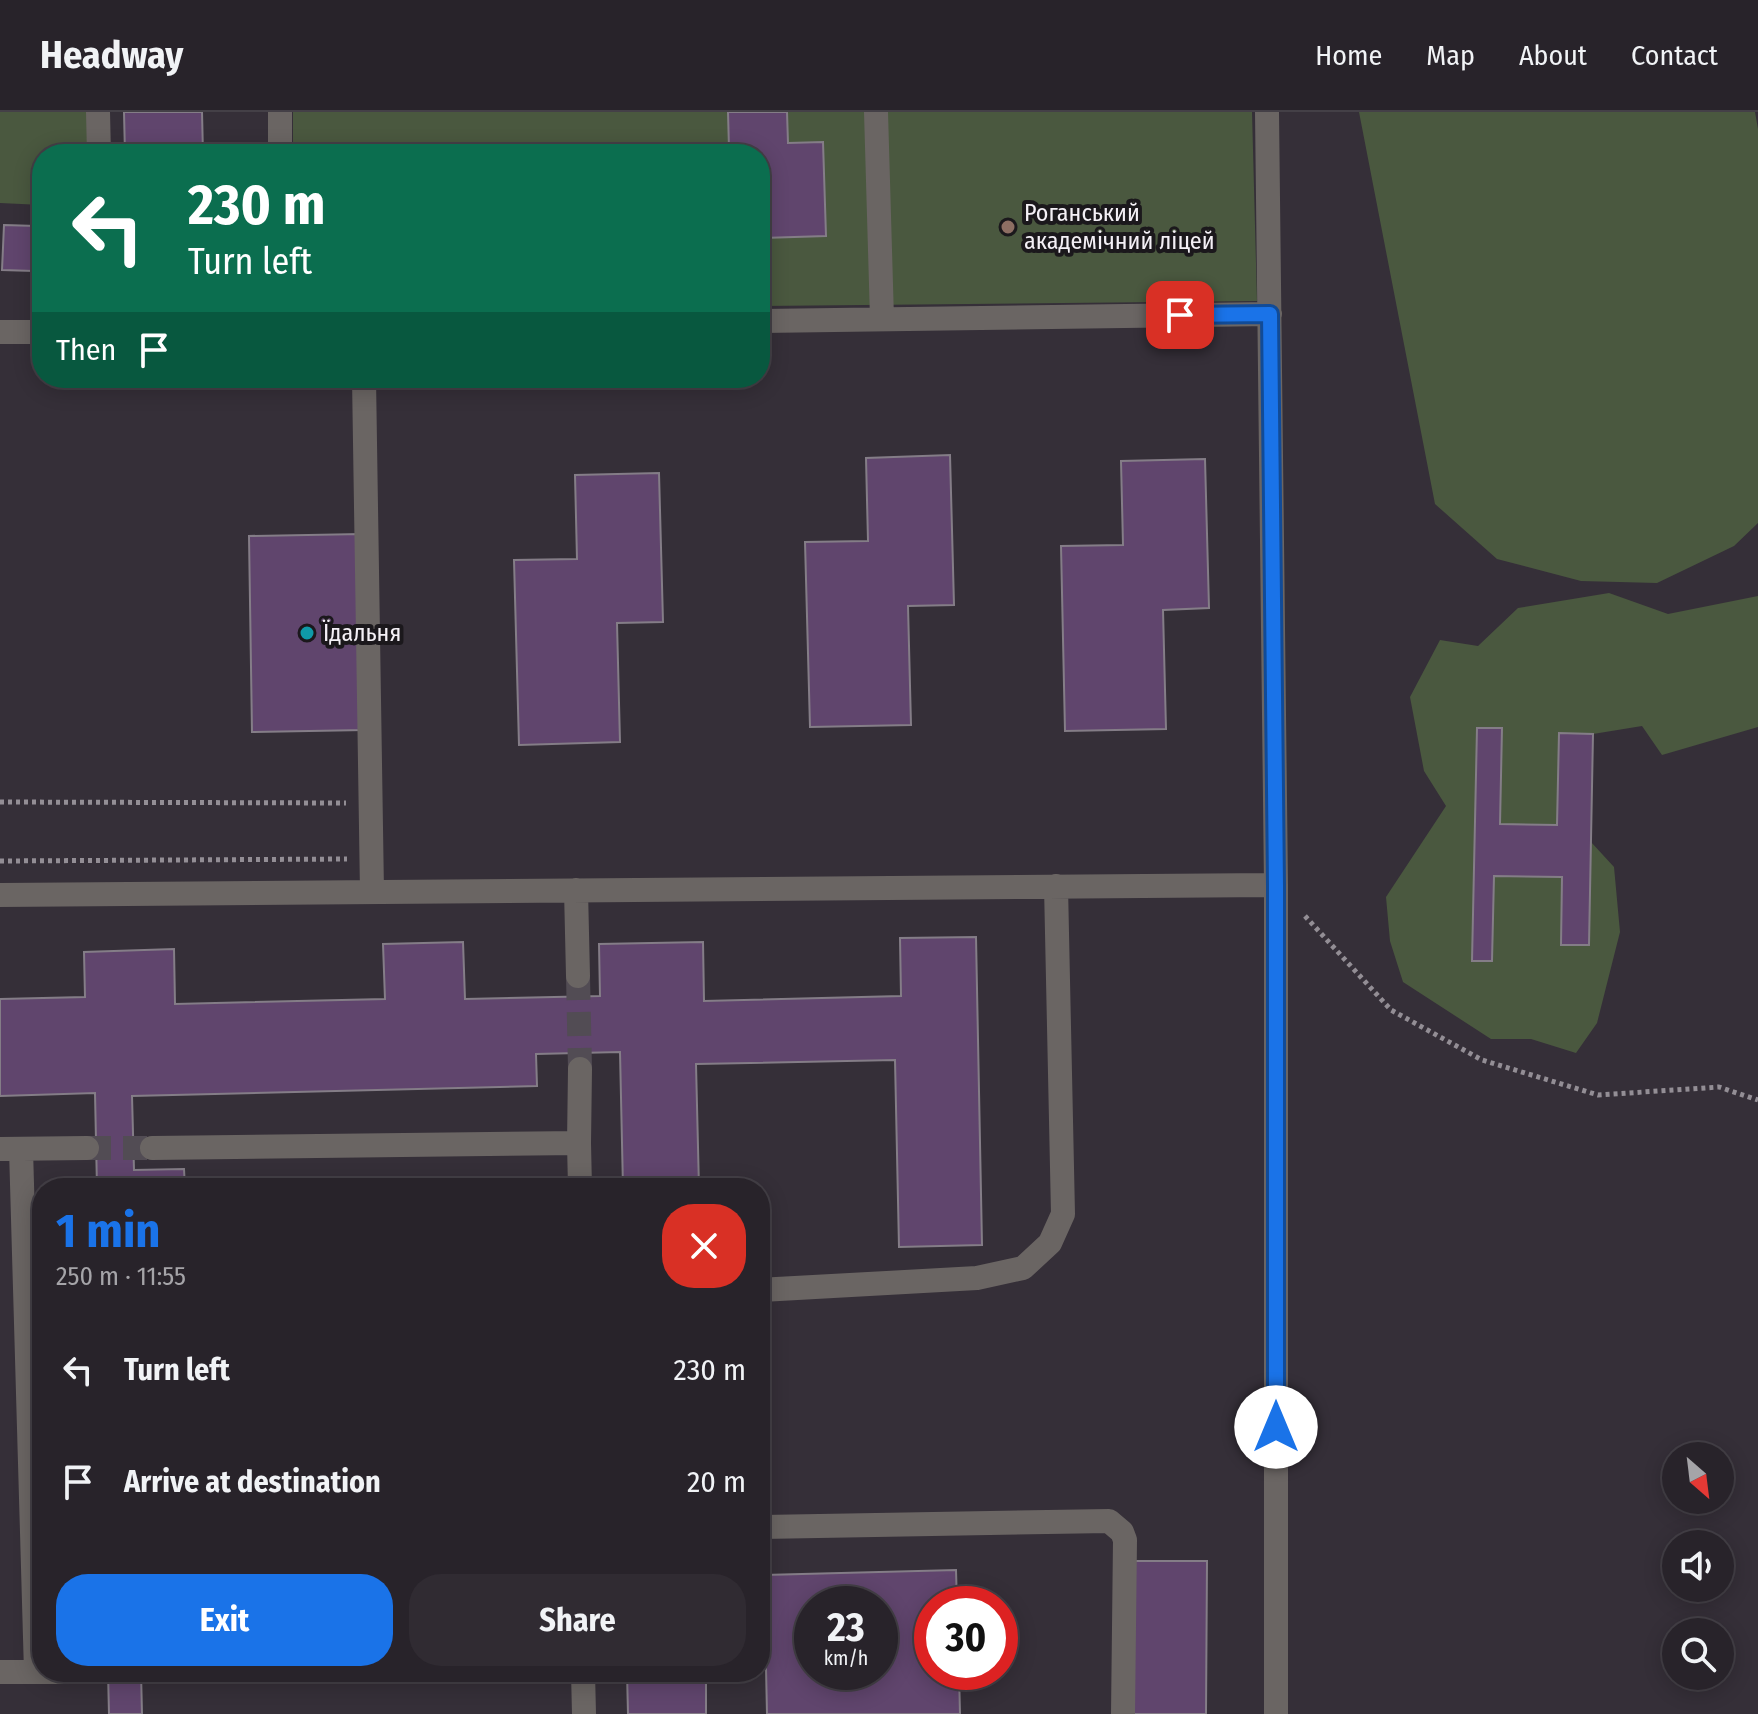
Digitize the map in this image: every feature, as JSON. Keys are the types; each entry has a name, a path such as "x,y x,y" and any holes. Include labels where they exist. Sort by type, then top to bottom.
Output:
{"street":[{"path":"98,112 99,144"},
{"path":"280,112 280,144"},
{"path":"876,112 882,319"},
{"path":"1267,112 1276,885 1276,1714"},
{"path":"770,321 1270,314"},
{"path":"0,332 32,332"},
{"path":"364,388 372,892"},
{"path":"0,895 1276,885"},
{"path":"770,1289 977,1278 1023,1268 1050,1243 1063,1214 1056,886"},
{"path":"576,890 578,976"},
{"path":"580,1069 580,1178"},
{"path":"152,1148 579,1143"},
{"path":"32,1588 11,1149 87,1148"},
{"path":"770,1527 1109,1521 1122,1532 1125,1540 1123,1714"},
{"path":"0,1672 32,1672"},
{"path":"583,1682 584,1714"}],"path":[{"path":"0,802 371,803"},
{"path":"0,861 372,858"},
{"path":"1276,885 1391,1010 1482,1060 1598,1095 1719,1087 1758,1100"}],"green space":[{"path":"0,112 87,112 88,144 32,144 32,205 0,203"},
{"name":"Роганський академічний ліцей","path":"293,112 1252,112 1257,301 770,306 770,144 293,144"},
{"path":"1359,112 1755,112 1758,129 1758,523 1734,546 1657,583 1581,581 1497,559 1435,504"},
{"path":"1609,593 1668,614 1758,596 1758,727 1662,755 1642,726 1593,734 1559,733 1557,825 1500,824 1501,728 1477,729 1472,961 1492,961 1494,876 1562,877 1561,944 1588,945 1591,842 1614,867 1620,932 1597,1023 1576,1053 1531,1039 1491,1039 1403,982 1390,941 1386,897 1446,806 1424,771 1410,697 1440,640 1478,646 1518,608"}],"building":[{"path":"124,112 202,112 203,144 125,144"},
{"path":"728,112 787,112 788,143 823,142 826,236 770,238 770,144 729,144"},
{"path":"4,225 32,226 32,271 2,270"},
{"path":"950,455 954,605 908,606 911,725 810,727 805,542 868,541 866,458"},
{"path":"1205,459 1209,608 1163,610 1166,729 1065,731 1061,546 1123,545 1121,461"},
{"path":"659,473 663,622 617,623 620,742 519,745 514,560 577,559 575,475"},
{"name":"Їдальня","path":"361,534 364,730 252,732 249,536"},
{"path":"1477,728 1502,728 1500,824 1557,825 1559,733 1593,734 1589,945 1561,945 1562,877 1494,876 1492,961 1472,961"},
{"path":"976,937 982,1245 899,1247 895,1060 696,1064 699,1178 623,1178 620,1052 536,1054 537,1086 132,1096 134,1170 184,1169 184,1178 97,1178 95,1093 0,1096 0,999 85,997 84,952 174,949 175,1004 385,999 383,944 463,942 465,999 600,996 599,944 703,942 704,1001 901,996 900,938"},
{"path":"1128,1561 1207,1561 1206,1714 1127,1714"},
{"path":"956,1570 956,1586 914,1586 914,1690 959,1690 960,1714 767,1714 770,1575"},
{"path":"108,1682 141,1682 142,1714 109,1714"},
{"path":"627,1682 706,1682 706,1714 628,1714"}],"tunnel":[{"path":"578,976 580,1069"},
{"path":"87,1148 152,1148"}],"place":[{"name":"Роганський академічний ліцей","path":"1008,227"},
{"name":"Їдальня","path":"307,633"}],"route":[{"path":"1180,315 1270,314 1276,885 1276,1427"}]}
